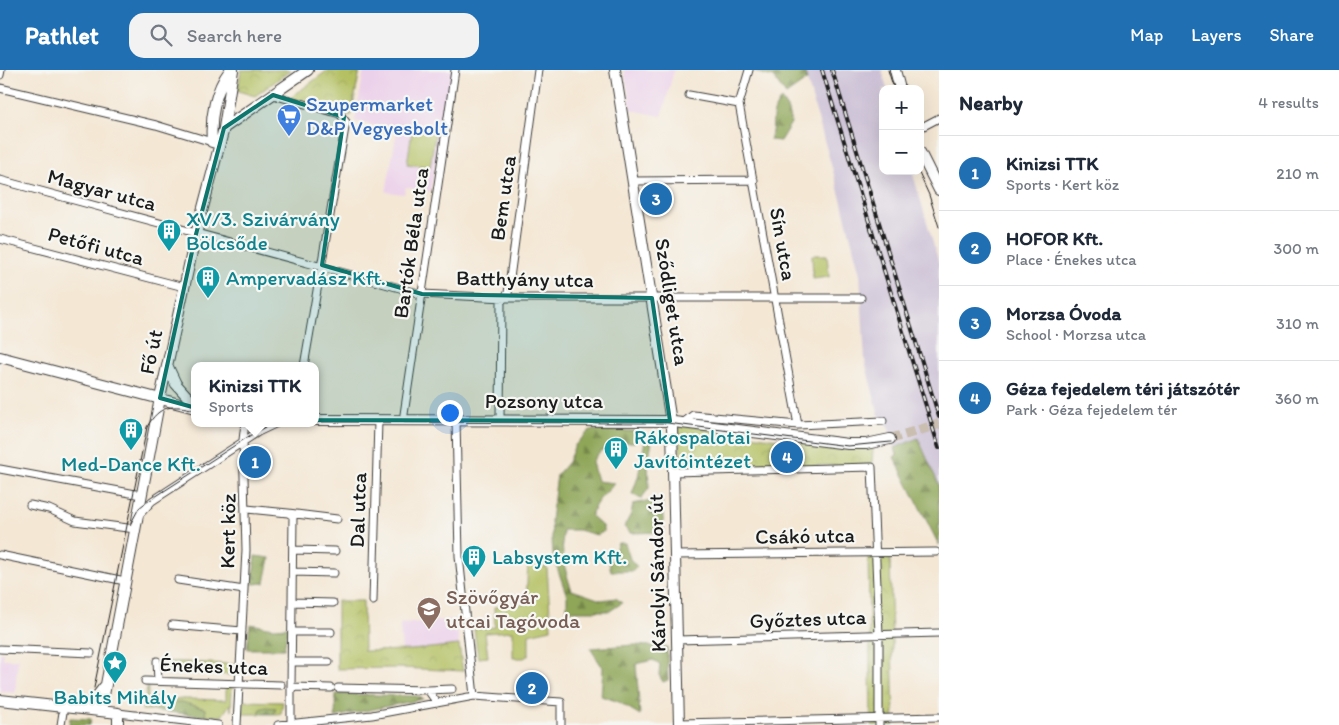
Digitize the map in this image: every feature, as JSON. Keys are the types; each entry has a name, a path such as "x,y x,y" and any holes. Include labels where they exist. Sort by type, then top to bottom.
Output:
{"street":[{"path":"0,75 1,70"},
{"path":"0,88 156,126 216,143 213,116 218,91 232,70"},
{"name":"Fő út","path":"101,710 160,398 216,143 224,128 232,70"},
{"path":"224,128 308,70"},
{"name":"Bartók Béla utca","path":"403,421 455,70"},
{"name":"Bem utca","path":"500,419 501,302 508,294 538,70"},
{"name":"Sződliget utca","path":"615,70 634,181 670,421"},
{"name":"Sín utca","path":"749,70 739,104 798,425"},
{"path":"895,70 899,85"},
{"path":"273,95 340,114 346,122 305,362"},
{"path":"689,95 739,104"},
{"path":"924,126 939,118"},
{"path":"924,160 939,190"},
{"name":"Magyar utca","path":"0,180 196,233"},
{"path":"634,181 754,180"},
{"name":"Batthyány utca","path":"196,233 422,294 505,298 775,300 861,298"},
{"name":"Petőfi utca","path":"0,239 184,288"},
{"path":"0,357 191,405"},
{"path":"168,367 176,384 191,401"},
{"name":"Pozsony utca","path":"684,422 693,415 798,425 883,421"},
{"name":"Pozsony utca","path":"319,420 500,419 670,421 854,444 890,439"},
{"path":"456,420 459,556 474,696"},
{"name":"Dal utca","path":"373,601 378,421"},
{"name":"Károlyi Sándor út","path":"670,421 679,724"},
{"name":"Kert köz","path":"237,725 247,509 245,427"},
{"path":"30,505 49,509 75,521 135,524 149,503 270,427"},
{"path":"673,472 872,467 874,552 879,634 880,721"},
{"path":"0,469 141,495"},
{"path":"247,509 337,519"},
{"path":"288,513 293,516 294,521 290,688 291,724"},
{"path":"294,550 335,551"},
{"name":"Csákó utca","path":"675,555 936,552"},
{"path":"0,555 125,581"},
{"path":"293,572 334,573"},
{"name":"Kert köz","path":"178,580 244,590"},
{"path":"293,602 333,603"},
{"path":"172,625 242,631"},
{"path":"292,632 331,632"},
{"name":"Győztes utca","path":"677,640 939,633"},
{"path":"0,649 91,652"},
{"path":"157,660 158,681"},
{"path":"291,662 329,662"},
{"name":"Énekes utca","path":"145,681 281,685"},
{"path":"84,708 105,687"},
{"path":"290,688 452,689"},
{"path":"428,690 437,703"},
{"path":"278,725 364,717 474,696 561,702 561,725"},
{"path":"0,700 84,708 218,725"},
{"path":"61,725 64,706"},
{"path":"118,713 118,725"},
{"path":"679,724 880,721 939,717"}],"highlighted area":[{"path":"273,95 344,117 322,265 422,294 652,298 670,421 264,420 214,413 160,398 195,238 224,128"}],"shaded area":[{"path":"364,70 454,70 430,192 406,187 404,194 386,192 397,131 355,121"},
{"path":"624,70 674,70 662,116 632,110"},
{"path":"804,70 882,70 886,85 879,85 879,175 913,175 939,263 939,485 920,441 917,439 895,448 889,429 878,413 865,361 860,274 841,199"},
{"path":"665,187 666,194 669,194 669,206 644,208 643,189"},
{"name":"Szövőgyár utcai Tagóvoda","path":"456,619 459,645 402,651 400,624"},
{"path":"0,653 3,653 3,659 18,659 15,693 0,691"}],"green space":[{"path":"241,70 291,70 255,96 238,91"},
{"path":"328,70 360,70 351,116 290,98"},
{"path":"755,70 804,70 807,80 786,95 773,77 755,72"},
{"path":"781,99 787,108 791,123 780,141 770,140 773,115"},
{"path":"413,125 436,129 430,167 407,164"},
{"path":"812,255 827,255 829,277 813,279"},
{"path":"691,426 838,448 873,449 872,465 681,467 679,427"},
{"path":"590,430 636,431 635,442 610,445 601,451 592,462 597,481 615,483 598,502 591,516 603,527 603,532 597,535 578,530 563,530 562,546 564,561 572,590 601,600 616,598 622,603 610,611 567,611 567,596 553,556 551,520 557,475 568,462 575,445"},
{"path":"918,438 939,485 939,545 894,457 897,455 895,448"},
{"path":"645,440 652,441 648,463 649,488 641,499 632,494 638,477"},
{"path":"662,502 664,532 630,533 624,527 631,514 633,504"},
{"path":"618,543 625,543 630,559 637,567 633,571 611,571 609,563"},
{"path":"868,555 890,555 894,725 871,725"},
{"path":"255,556 270,558 265,583 253,584"},
{"path":"528,561 547,568 551,629 529,634 529,655 524,658 513,658 513,631 485,633 488,657 478,658 474,629 495,627 494,607 526,604"},
{"path":"337,601 363,601 364,651 411,650 459,645 463,671 399,668 337,669"},
{"path":"250,624 274,628 288,627 284,649 247,649"},
{"path":"634,645 667,647 668,680 663,682 659,675 660,664 653,660 636,664 640,715 619,702 601,696 603,668 590,648"},
{"path":"157,661 233,664 233,675 157,671"},
{"path":"148,684 148,698 226,700 226,687 232,687 231,711 230,704 222,716 205,716 206,709 147,702 150,710 142,710"},
{"path":"336,694 416,696 423,699 335,717"},
{"path":"243,701 283,702 281,714 274,714 276,708 260,709 260,714 243,714"},
{"path":"147,702 182,702 206,709 205,716 150,710"},
{"path":"266,707 276,708 274,714 260,714 260,709"},
{"path":"70,718 91,719 90,725 69,725"}],"tunnel":[{"path":"890,439 939,424"}],"tram line":[{"path":"888,70 893,85"},
{"path":"920,175 929,195 939,227"},
{"path":"94,688 147,427 156,414 162,410 173,407 191,409"},
{"path":"319,422 667,423 848,446 891,442"},
{"path":"131,523 139,508 144,504 265,427"}],"railway":[{"path":"822,70 939,448"},
{"path":"832,70 939,417"}],"place":[{"name":"Szupermarket D&P Vegyesbolt","path":"289,137"},
{"name":"Morzsa Óvoda","path":"656,199"},
{"name":"XV/3. Szivárvány Bölcsőde","path":"169,252"},
{"name":"Ampervadász Kft.","path":"208,299"},
{"name":"Med-Dance Kft.","path":"131,451"},
{"name":"Géza fejedelem téri játszótér","path":"787,457"},
{"name":"Kinizsi TTK","path":"255,462"},
{"name":"Rákospalotai Javítóintézet","path":"616,470"},
{"name":"Labsystem Kft.","path":"474,578"},
{"name":"Szövőgyár utcai Tagóvoda","path":"429,630"},
{"name":"Babits Mihály","path":"115,684"},
{"name":"HOFOR Kft.","path":"532,688"}]}
